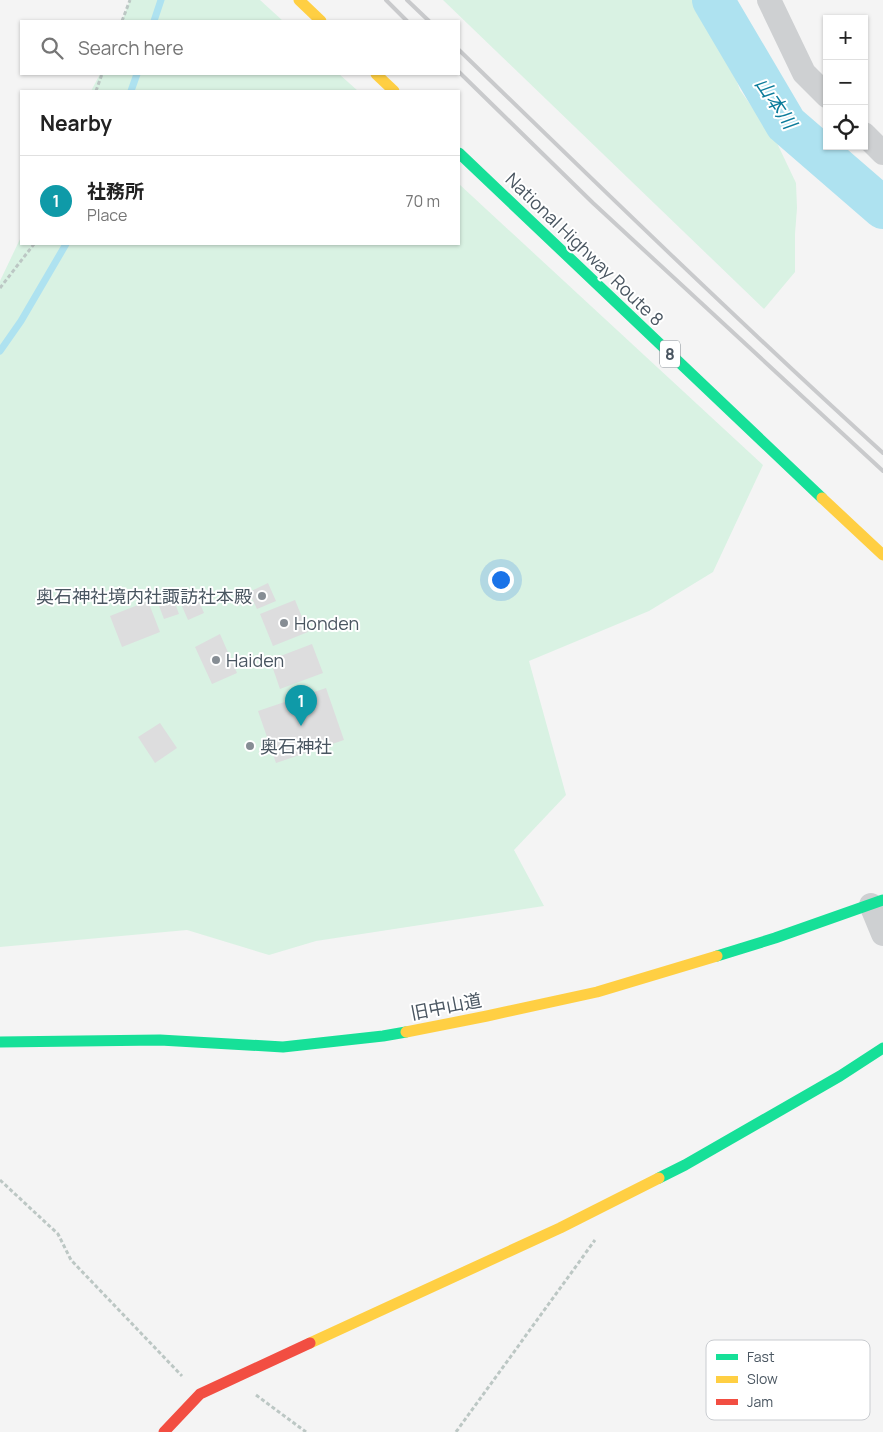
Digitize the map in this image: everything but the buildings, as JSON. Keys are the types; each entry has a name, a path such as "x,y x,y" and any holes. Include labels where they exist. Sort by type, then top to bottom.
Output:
{"main road":[{"path":"298,0 320,20"},
{"path":"377,75 393,90"},
{"name":"National Highway Route 8","path":"460,154 883,555"},
{"name":"旧中山道","path":"0,1042 160,1040 283,1047 383,1036 597,992 775,938 877,902"},
{"path":"164,1432 200,1394 560,1228 685,1165 840,1076 883,1048"}],"street":[{"path":"769,0 804,73 823,92"},
{"path":"868,138 883,153"},
{"path":"877,902 883,934"}],"path":[{"path":"122,20 130,0"},
{"path":"96,90 102,75"},
{"path":"0,288 33,245"},
{"path":"0,1180 58,1234 71,1260 200,1394"},
{"path":"456,1432 600,1233"},
{"path":"234,1378 306,1432"}],"green space":[{"path":"130,0 260,0 282,20 122,20"},
{"path":"443,0 695,0 725,51 740,90 776,141 796,183 795,272 764,309"},
{"path":"99,75 340,75 357,90 92,90"},
{"path":"460,185 763,465 713,572 649,611 529,661 566,795 514,850 544,906 316,941 269,955 187,930 0,947 0,281 20,239 20,245 460,245"}],"waterway":[{"path":"154,20 161,0"},
{"name":"山本川","path":"713,0 786,124 883,208"},
{"path":"131,90 137,75"},
{"path":"0,351 21,321 65,245"}],"railway":[{"path":"386,0 406,20"},
{"path":"407,0 428,20"},
{"path":"460,51 722,304 883,453"},
{"path":"460,73 593,203 883,471"}],"traffic: fast":[{"path":"460,154 822,498"},
{"path":"717,956 883,900"},
{"path":"0,1042 160,1040 283,1047 406,1032"},
{"path":"659,1178 840,1076 883,1048"}],"traffic: slow":[{"path":"299,0 320,20"},
{"path":"377,75 393,90"},
{"path":"822,498 883,555"},
{"path":"406,1032 597,992 717,956"},
{"path":"310,1343 560,1228 659,1178"}],"traffic: jam":[{"path":"164,1432 200,1394 310,1343"}],"place":[{"name":"奥石神社境内社諏訪社本殿","path":"262,596"},
{"name":"Honden","path":"284,623"},
{"name":"Haiden","path":"216,660"},
{"name":"社務所","path":"301,726"},
{"name":"奥石神社","path":"250,746"}]}
